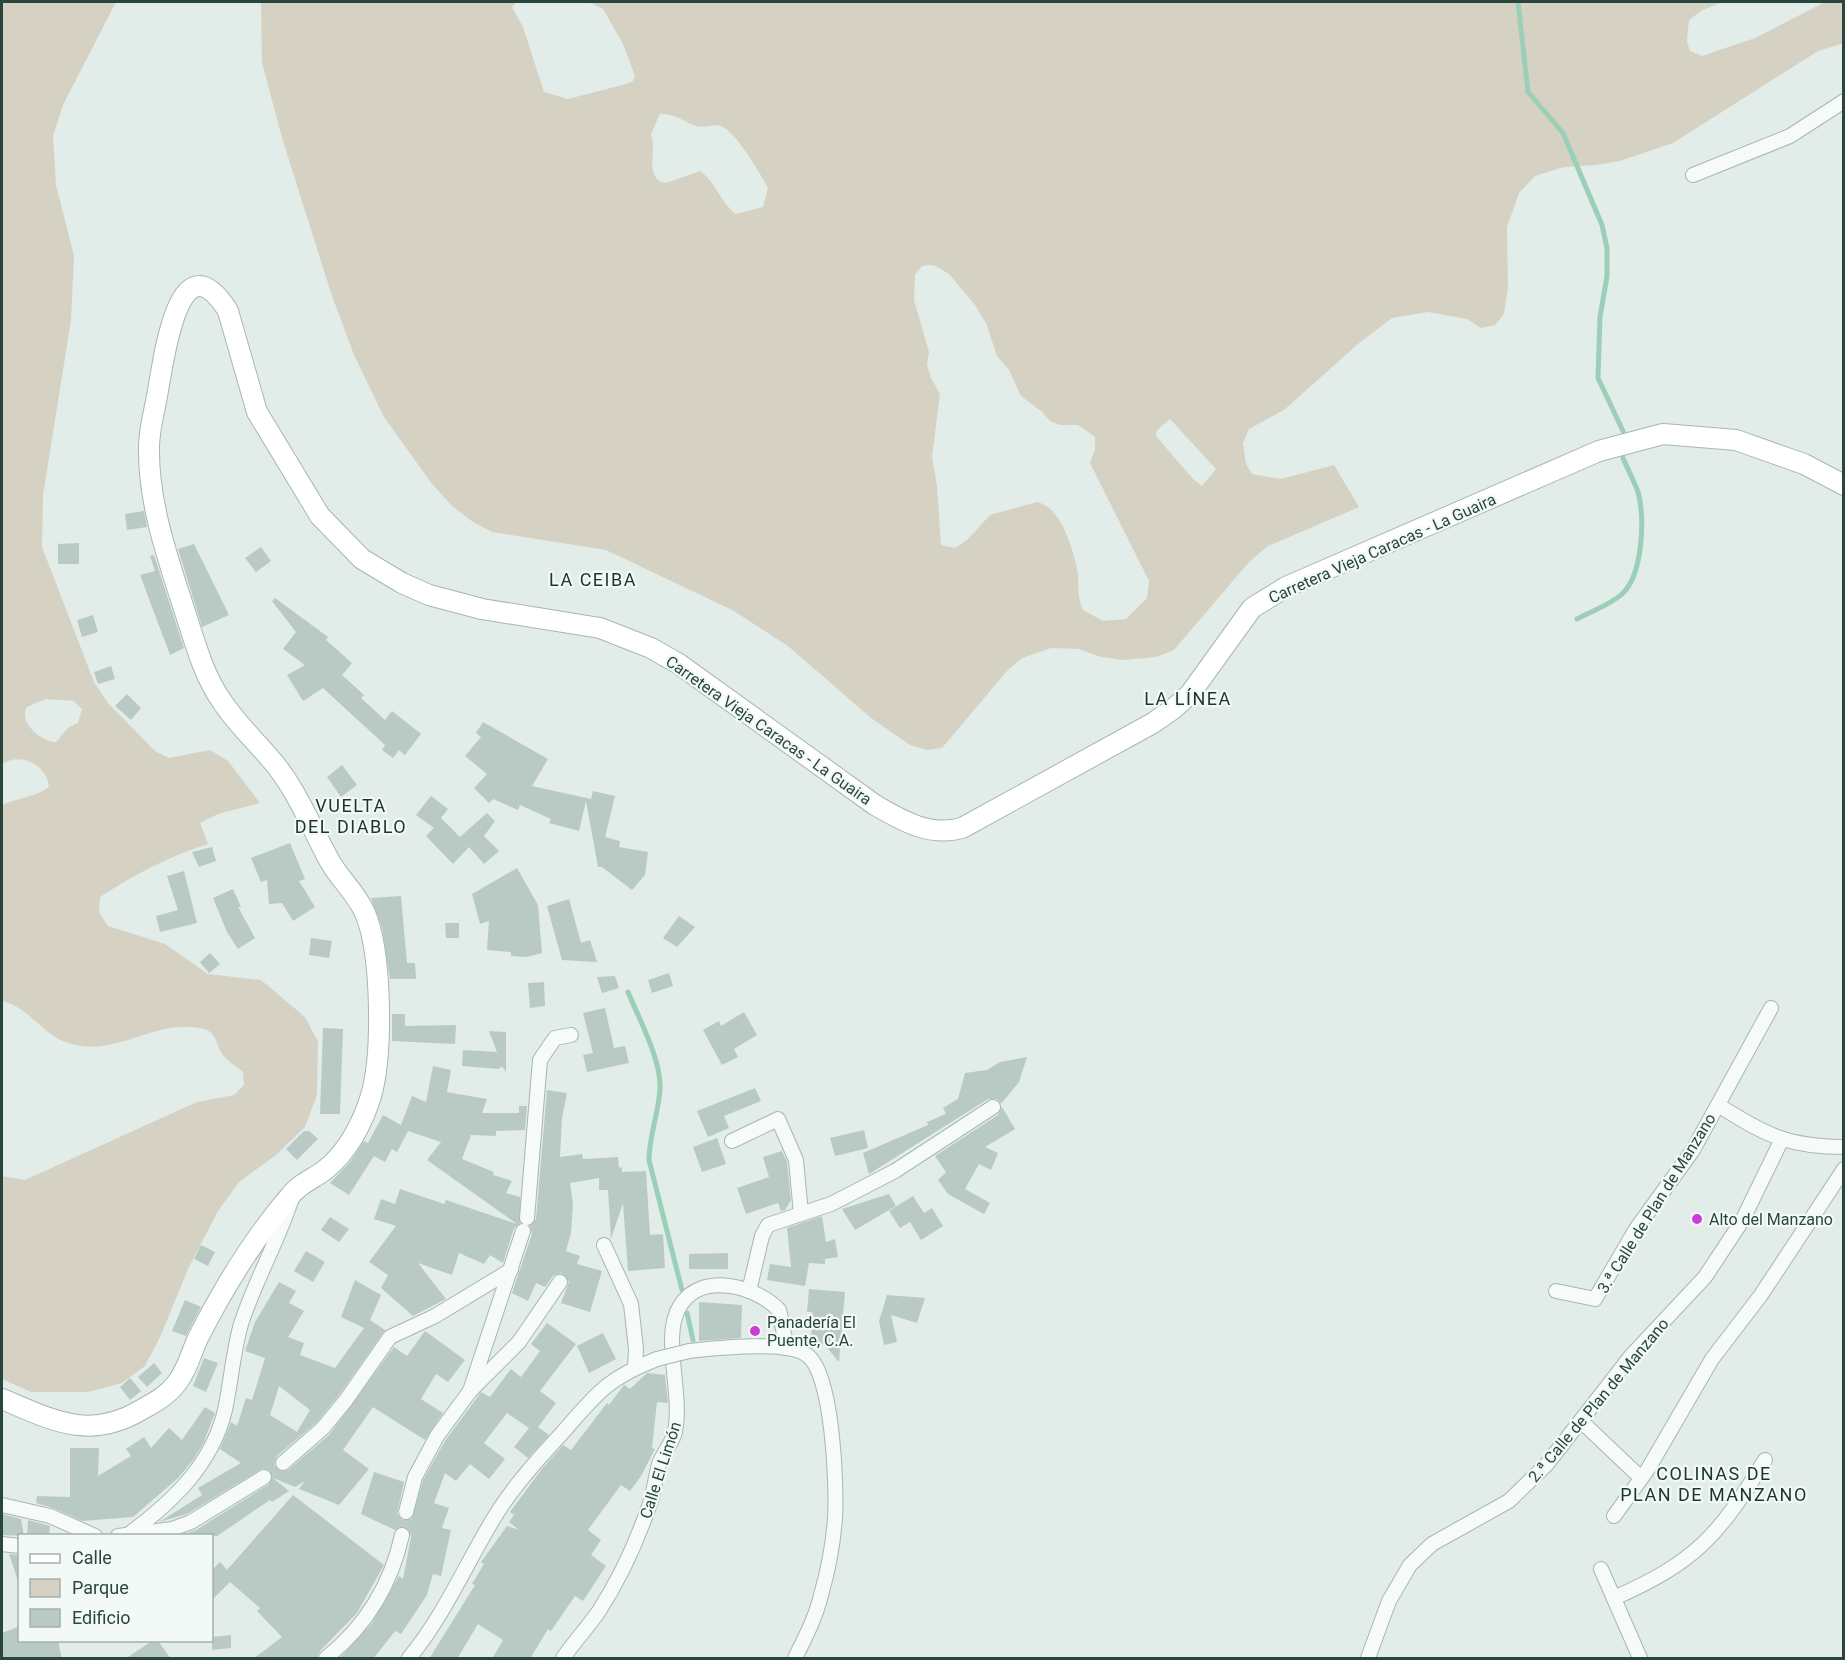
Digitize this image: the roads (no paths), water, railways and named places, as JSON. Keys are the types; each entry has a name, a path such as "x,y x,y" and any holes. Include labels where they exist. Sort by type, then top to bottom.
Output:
{"main road":[{"name":"Carretera Vieja Caracas - La Guaira","path":"2,1399 51,1420 90,1427 111,1424 133,1415 174,1388 184,1373 218,1298 249,1248 295,1190 328,1167 355,1133 372,1092 378,1009 372,936 355,895 332,866 290,786 221,700 207,674 163,541 153,489 149,444 175,310 190,290 201,287 210,289 228,312 257,412 320,516 362,559 402,583 452,602 580,623 614,633 651,648 679,664 875,805 900,819 933,831 947,832 962,828 1153,723 1190,694 1252,608 1287,587 1599,451 1663,434 1737,440 1804,464 1844,485"}],"street":[{"path":"1693,175 1790,136 1844,101"},
{"name":"3.ª Calle de Plan de Manzano","path":"1556,1291 1595,1299 1636,1229 1682,1167 1771,1008"},
{"path":"470,1391 525,1224 540,1060 555,1038 571,1035"},
{"path":"1718,1105 1761,1132 1781,1141 1844,1147"},
{"path":"749,1291 764,1230 772,1222 831,1204 895,1172 993,1107"},
{"path":"732,1141 778,1119 796,1160 801,1214"},
{"name":"2.ª Calle de Plan de Manzano","path":"1368,1659 1389,1601 1399,1581 1421,1553 1452,1531 1509,1501 1530,1483 1582,1422 1631,1356 1705,1277 1746,1212 1781,1141"},
{"path":"1614,1516 1641,1478 1712,1359 1761,1295 1844,1169"},
{"path":"125,1534 159,1512 203,1464 214,1442 224,1411 240,1330 260,1271 284,1223 295,1190"},
{"path":"604,1245 632,1304 636,1348 635,1368"},
{"path":"282,1463 323,1428 346,1400 390,1337 435,1316 511,1270"},
{"path":"406,1512 412,1485 437,1436 470,1391 519,1342 560,1282"},
{"name":"Calle El Limón","path":"563,1659 598,1611 630,1551 649,1507 660,1462 674,1434 678,1413 672,1324 688,1296 698,1289 716,1285 760,1295 779,1310 786,1348"},
{"path":"409,1659 431,1628 509,1495 601,1389 619,1375 635,1368 657,1359 689,1351 786,1348 808,1356 819,1371 829,1416 836,1496 833,1530 822,1593 795,1659"},
{"path":"1582,1422 1641,1478"},
{"path":"1614,1598 1653,1580 1701,1547 1731,1512 1765,1460"},
{"path":"131,1534 172,1529 191,1522 264,1477"},
{"path":"2,1505 50,1516 90,1534"},
{"path":"326,1659 362,1623 376,1605 395,1566 402,1535"},
{"path":"2,1544 18,1546"},
{"path":"1601,1569 1640,1659"}],"waterway":[{"path":"1518,2 1528,92 1563,133 1602,225 1607,248 1607,276 1600,317 1598,378 1623,431"},
{"path":"1577,619 1617,598 1629,585 1634,574 1642,531 1640,503 1638,492 1623,458"},
{"path":"628,992 657,1065 660,1088 649,1160 682,1290"},
{"path":"687,1313 693,1340"}],"tunnel":[{"path":"264,1477 283,1463"},
{"path":"402,1535 406,1512"}],"place":[{"name":"Alto del Manzano","path":"1697,1219"},
{"name":"Panadería El Puente, C.A.","path":"755,1331"}],"district":[{"name":"LA CEIBA","path":"593,580"},
{"name":"LA LÍNEA","path":"1188,699"},
{"name":"VUELTA DEL DIABLO","path":"351,816"},
{"name":"COLINAS DE PLAN DE MANZANO","path":"1714,1484"}]}
